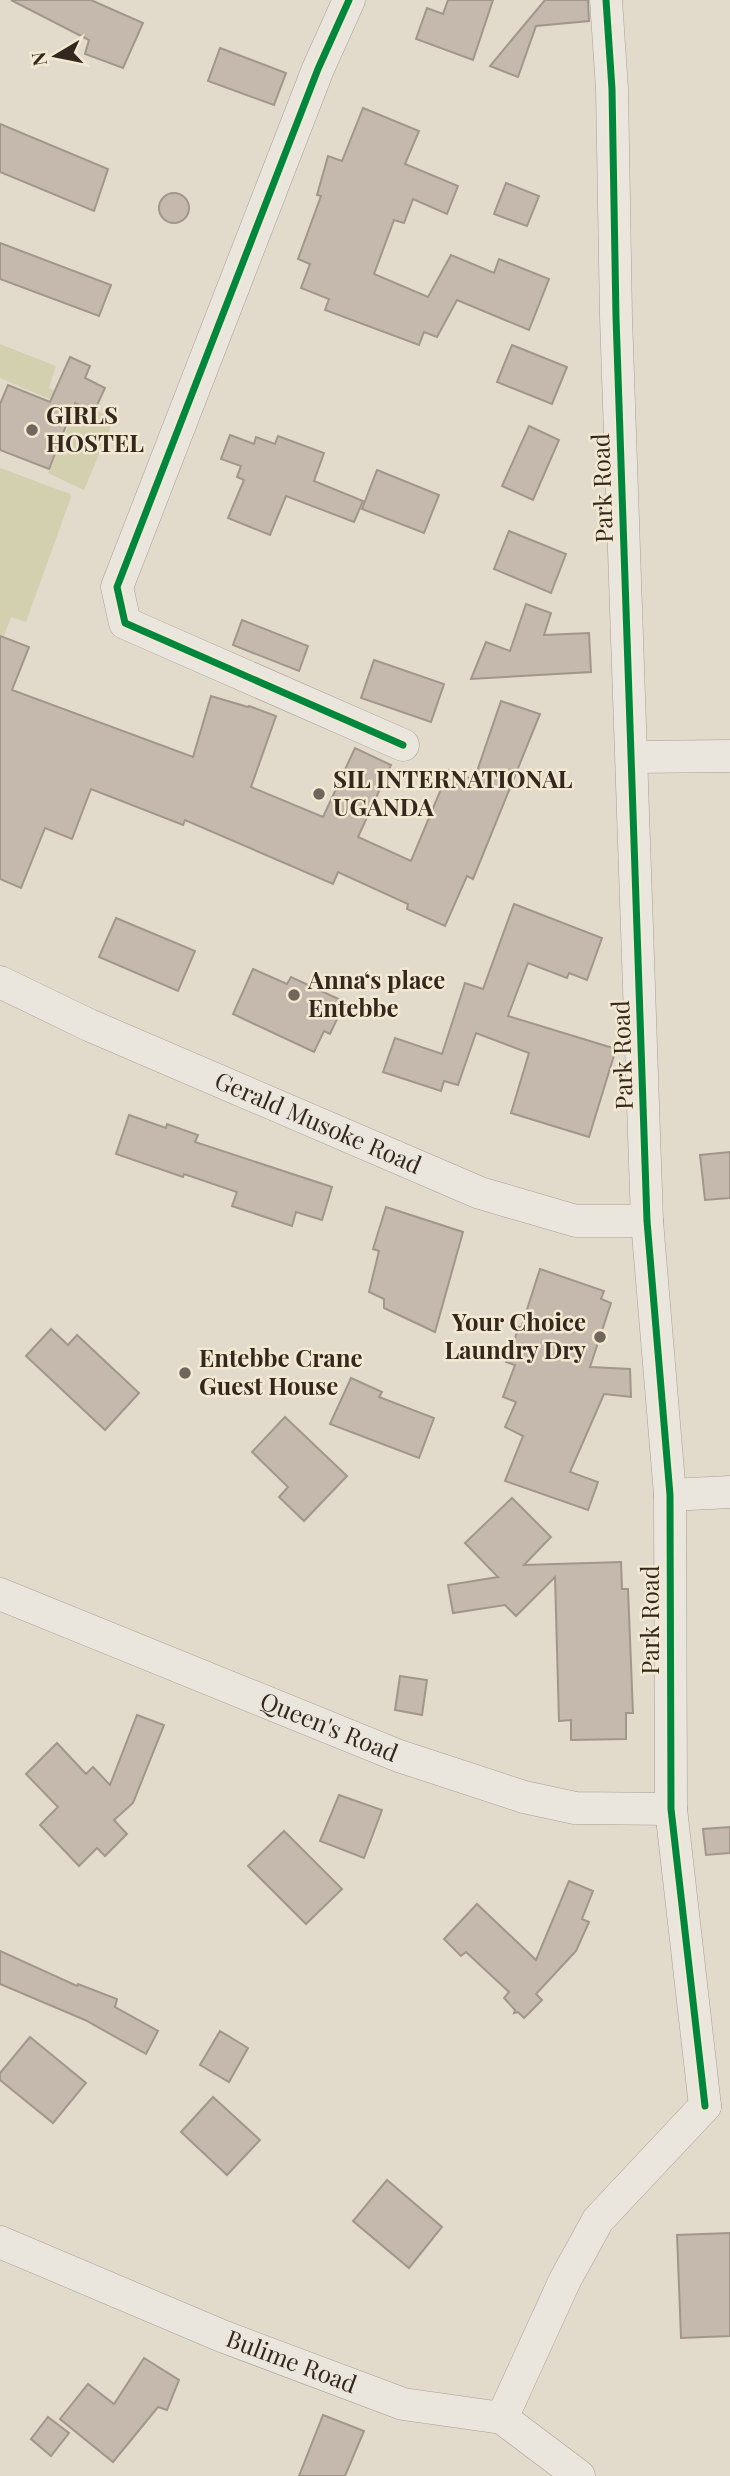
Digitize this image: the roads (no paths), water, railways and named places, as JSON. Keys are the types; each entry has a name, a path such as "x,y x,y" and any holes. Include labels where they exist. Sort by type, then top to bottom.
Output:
{"street":[{"path":"349,0 318,69 117,587 125,623 402,745"},
{"name":"Park Road","path":"606,0 612,89 616,317 647,1221 670,1494 671,1809 718,2112"},
{"path":"633,757 730,756"},
{"name":"Gerald Musoke Road","path":"0,982 89,1025 480,1193 576,1221 647,1221"},
{"path":"670,1494 730,1492"},
{"name":"Queen's Road","path":"0,1594 399,1756 524,1797 575,1808 671,1809"},
{"path":"502,2418 565,2280 598,2220 718,2112"},
{"name":"Bulime Road","path":"0,2242 222,2336 403,2404 502,2418 579,2476"}],"place":[{"name":"GIRLS HOSTEL","path":"32,430"},
{"name":"SIL INTERNATIONAL UGANDA","path":"319,794"},
{"name":"Anna‘s place Entebbe","path":"294,995"},
{"name":"Your Choice Laundry Dry","path":"600,1337"},
{"name":"Entebbe Crane Guest House","path":"185,1373"}]}
